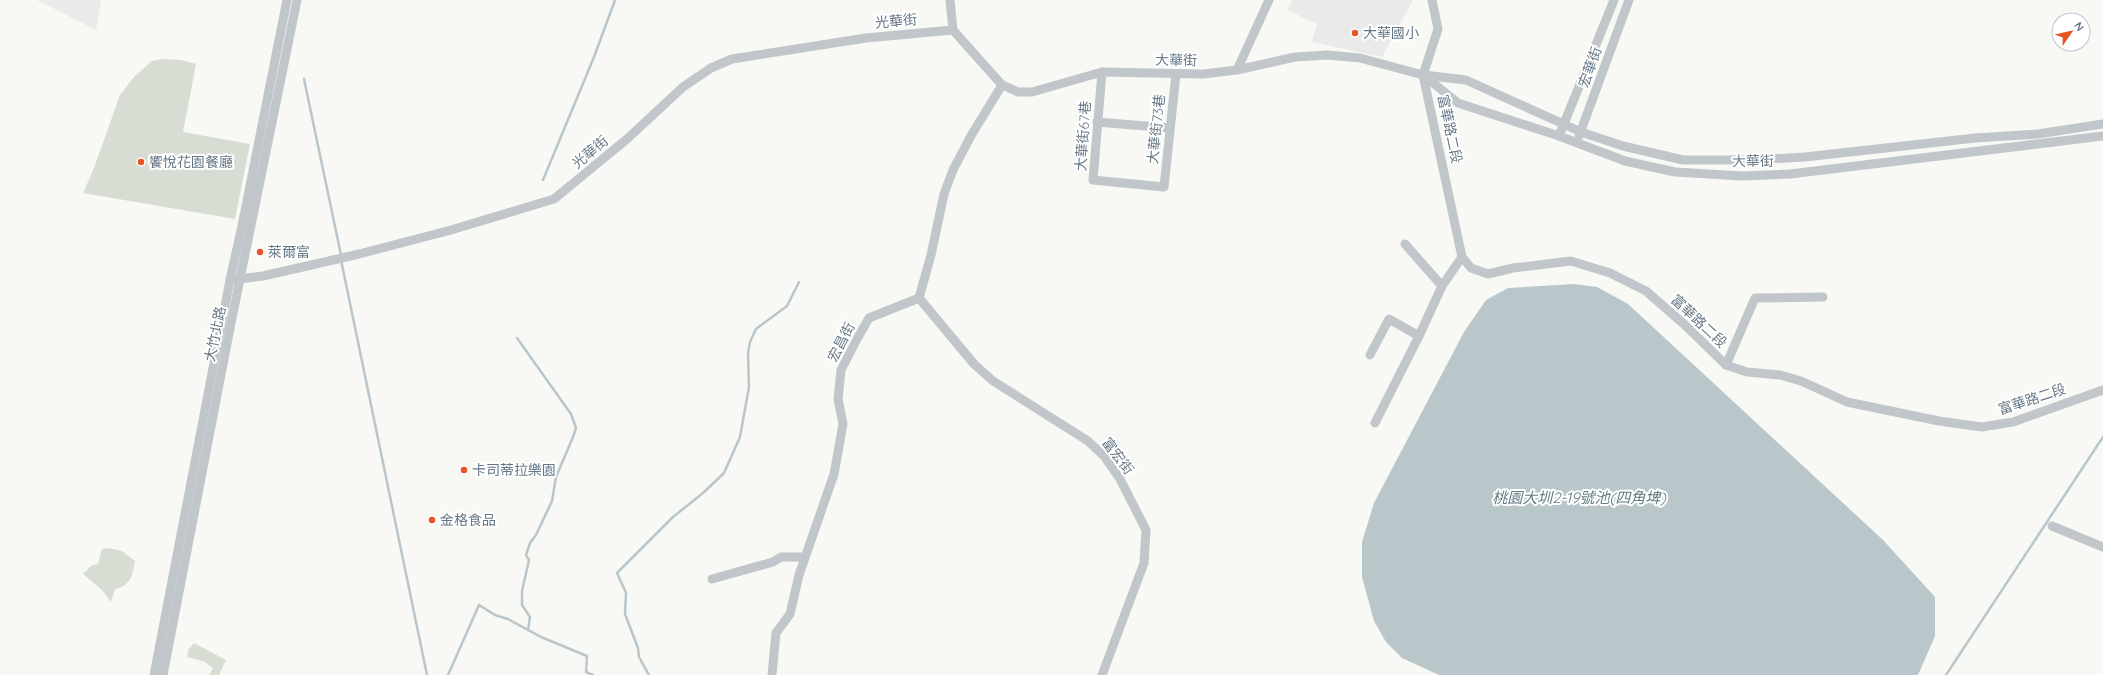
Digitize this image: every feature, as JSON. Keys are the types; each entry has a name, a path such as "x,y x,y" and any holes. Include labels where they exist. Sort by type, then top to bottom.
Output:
{"street":[{"name":"大竹北路","path":"154,675 230,280 287,0"},
{"name":"大竹北路","path":"163,675 297,0"},
{"path":"950,0 953,30"},
{"path":"1237,70 1268,0"},
{"path":"1423,74 1438,30 1432,0"},
{"name":"宏華街","path":"1559,136 1614,0"},
{"name":"宏華街","path":"1576,143 1629,0"},
{"name":"光華街","path":"230,280 263,276 386,247 451,230 554,198 627,138 683,87 711,68 732,59 866,38 953,30"},
{"name":"大華街","path":"953,30 1002,85 1018,92 1032,92 1102,72 1204,74 1237,70 1295,57 1328,55 1360,58 1423,74 1466,80 1581,132 1623,146 1683,160 1734,160 1805,157 2017,135 2103,124"},
{"name":"大華街67巷","path":"1102,72 1093,180 1164,187"},
{"name":"大華街73巷","path":"1164,187 1176,74"},
{"name":"大華街","path":"1423,74 1458,103 1559,136 1625,161 1675,172 1737,176 1790,174 2103,136"},
{"name":"富華路二段","path":"1423,74 1462,257 1471,268 1488,274 1513,268 1571,261 1610,273 1646,291 1685,325 1726,365 1747,372 1780,375 1801,381 1847,402 1939,421 1982,427 2012,422 2103,390"},
{"path":"919,298 931,255 944,194 953,170 972,134 1002,85"},
{"path":"1098,122 1170,128"},
{"path":"2017,135 2018,147"},
{"path":"1862,150 1863,165"},
{"path":"1734,160 1737,176"},
{"path":"1405,244 1442,286"},
{"path":"1375,423 1419,336 1442,286 1462,257"},
{"path":"1726,365 1755,298 1823,297"},
{"name":"宏昌街","path":"772,675 776,633 790,614 805,557 834,474 843,424 838,399 841,370 856,338 869,318 919,298"},
{"name":"富宏街","path":"919,298 974,364 993,381 1088,441 1104,456 1120,479 1146,530 1144,564 1102,675"},
{"path":"1370,355 1389,319 1419,336"},
{"path":"2052,526 2103,547"},
{"path":"712,579 773,562 781,557 805,557"}],"shaded area":[{"path":"37,0 101,0 96,30"},
{"name":"大華國小","path":"1292,0 1413,0 1382,57 1312,42 1317,24 1287,10"},
{"path":"163,59 182,60 196,64 183,132 250,144 235,219 83,193 94,168 120,95 134,77 152,61"},
{"path":"109,548 122,551 135,561 130,579 120,588 115,589 111,602 102,590 83,574 91,566 98,564 102,549"},
{"path":"194,643 226,660 219,675 209,675 213,668 205,662 187,657 188,650"}],"water":[{"name":"桃園大圳2-19號池(四角埤)","path":"1574,284 1597,287 1628,304 1883,540 1935,597 1935,636 1918,675 1439,675 1402,658 1386,642 1374,621 1362,577 1362,542 1374,503 1464,332 1486,300 1508,288"}],"waterway":[{"path":"543,180 594,57 615,0"},
{"path":"304,79 341,255"},
{"path":"341,260 427,675"},
{"path":"649,675 639,657 638,648 625,614 626,593 617,573 673,517 703,493 724,473 740,437 749,387 748,353 750,342 756,329 787,306 799,282"},
{"path":"517,338 571,414 576,428 556,477 552,501 536,535 530,543 526,555 529,560 522,591 522,605 530,617 528,630"},
{"path":"1946,675 2103,437"},
{"path":"448,675 479,605 495,615 508,619 541,637 587,656 586,672 593,675"}],"place":[{"name":"大華國小","path":"1355,33"},
{"name":"饗悅花園餐廳","path":"141,162"},
{"name":"萊爾富","path":"260,252"},
{"name":"卡司蒂拉樂園","path":"464,470"},
{"name":"金格食品","path":"432,520"}]}
